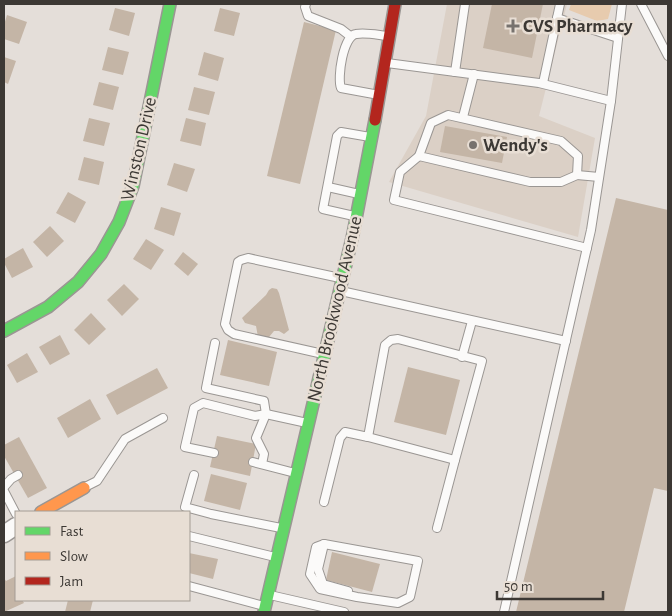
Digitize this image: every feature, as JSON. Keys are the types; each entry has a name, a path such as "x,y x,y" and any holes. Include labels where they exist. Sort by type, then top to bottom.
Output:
{"street":[{"name":"Winston Drive","path":"4,331 48,307 82,278 105,250 124,214 133,186 170,4"},
{"name":"North Brookwood Avenue","path":"266,604 343,279 380,96 395,4"},
{"path":"43,511 84,488"},
{"path":"4,534 15,527"}],"lane":[{"path":"306,4 308,16 342,29 350,36"},
{"path":"454,72 465,4"},
{"path":"543,84 560,4"},
{"path":"504,612 587,248 611,101 622,4"},
{"path":"641,4 668,56"},
{"path":"557,18 618,38"},
{"path":"380,96 341,88 338,81 346,43 350,36 356,33 390,36"},
{"path":"385,63 543,84 611,101"},
{"path":"463,117 474,74"},
{"path":"577,175 578,156 561,141 448,115 431,124 419,156 400,172 394,200 587,248"},
{"path":"356,217 323,209 337,136 341,132 346,132 372,137"},
{"path":"419,156 530,182 560,182 577,175 599,177"},
{"path":"328,187 360,194"},
{"path":"325,354 234,334 228,330 225,324 238,262 248,258 343,279"},
{"path":"340,291 566,341"},
{"path":"462,357 472,321"},
{"path":"368,437 385,345 391,340 398,339 482,361 437,528"},
{"path":"215,343 206,388 264,400 266,414 256,438 264,454 262,464"},
{"path":"214,453 185,447 194,408 202,403 255,416 266,414 309,423"},
{"path":"84,488 97,481 125,439 163,418"},
{"path":"324,502 340,438 345,432 455,460"},
{"path":"253,462 296,474"},
{"path":"4,487 11,478 18,474"},
{"path":"194,475 185,507 283,528"},
{"path":"4,492 15,512"},
{"path":"190,536 277,558"},
{"path":"324,544 418,562 410,597 398,603 357,597 320,589 310,574 316,547 324,544"},
{"path":"190,586 266,604 304,603 344,612"},
{"path":"302,612 304,603"}],"shaded area":[{"path":"447,4 567,4 539,116 595,138 578,237 389,182 426,116"},
{"path":"571,4 612,4 608,19 597,21 569,10"}],"building":[{"name":"CVS Pharmacy","path":"492,4 543,4 532,58 483,48"},
{"path":"115,8 135,13 129,36 109,30"},
{"path":"220,8 240,13 234,36 214,31"},
{"path":"7,15 27,22 19,44 4,39 4,25"},
{"path":"304,22 336,30 300,184 267,176"},
{"path":"108,47 129,52 123,75 102,70"},
{"path":"204,52 224,58 218,81 198,75"},
{"path":"4,57 16,61 8,84 4,82"},
{"path":"99,82 119,87 113,110 93,105"},
{"path":"194,87 215,92 209,115 188,110"},
{"path":"89,118 110,123 104,146 83,141"},
{"path":"186,118 206,123 201,146 180,141"},
{"name":"Wendy's","path":"445,126 507,137 502,163 440,152"},
{"path":"84,157 104,162 99,185 78,180"},
{"path":"174,163 195,169 187,192 167,185"},
{"path":"68,192 86,202 75,223 56,213"},
{"path":"616,198 668,210 668,491 654,488 624,612 516,612"},
{"path":"161,207 181,213 174,236 154,229"},
{"path":"50,226 64,241 47,257 33,242"},
{"path":"146,239 164,250 151,270 133,259"},
{"path":"23,248 33,267 12,278 4,263 4,259"},
{"path":"183,252 198,264 188,276 174,264"},
{"path":"124,284 139,299 122,316 107,300"},
{"path":"272,288 277,289 279,293 289,330 284,334 274,331 269,337 258,337 256,326 245,323 242,318"},
{"path":"91,313 106,329 89,345 74,330"},
{"path":"60,335 70,354 50,365 39,347"},
{"path":"228,340 277,352 269,386 220,375"},
{"path":"27,353 38,372 17,383 7,365"},
{"path":"408,367 460,380 446,435 394,422"},
{"path":"157,368 168,388 117,415 106,395"},
{"path":"90,399 101,419 68,438 57,418"},
{"path":"217,436 256,444 250,476 210,467"},
{"path":"19,437 47,488 28,498 4,456 4,445"},
{"path":"211,474 247,483 240,510 204,501"},
{"path":"332,552 380,564 372,592 326,580"},
{"path":"190,553 218,559 213,579 190,573"},
{"path":"15,576 15,601 23,601 24,603 4,612 4,578 6,581"},
{"path":"68,601 93,601 90,612 65,612"}],"traffic: fast":[{"path":"4,331 48,307 78,282 101,254 119,222 133,186 170,4"},
{"path":"264,612 353,234 375,120"}],"traffic: slow":[{"path":"43,511 84,488"}],"traffic: jam":[{"path":"375,120 395,4"}],"place":[{"name":"CVS Pharmacy","path":"513,26"},
{"name":"Wendy's","path":"473,145"}]}
